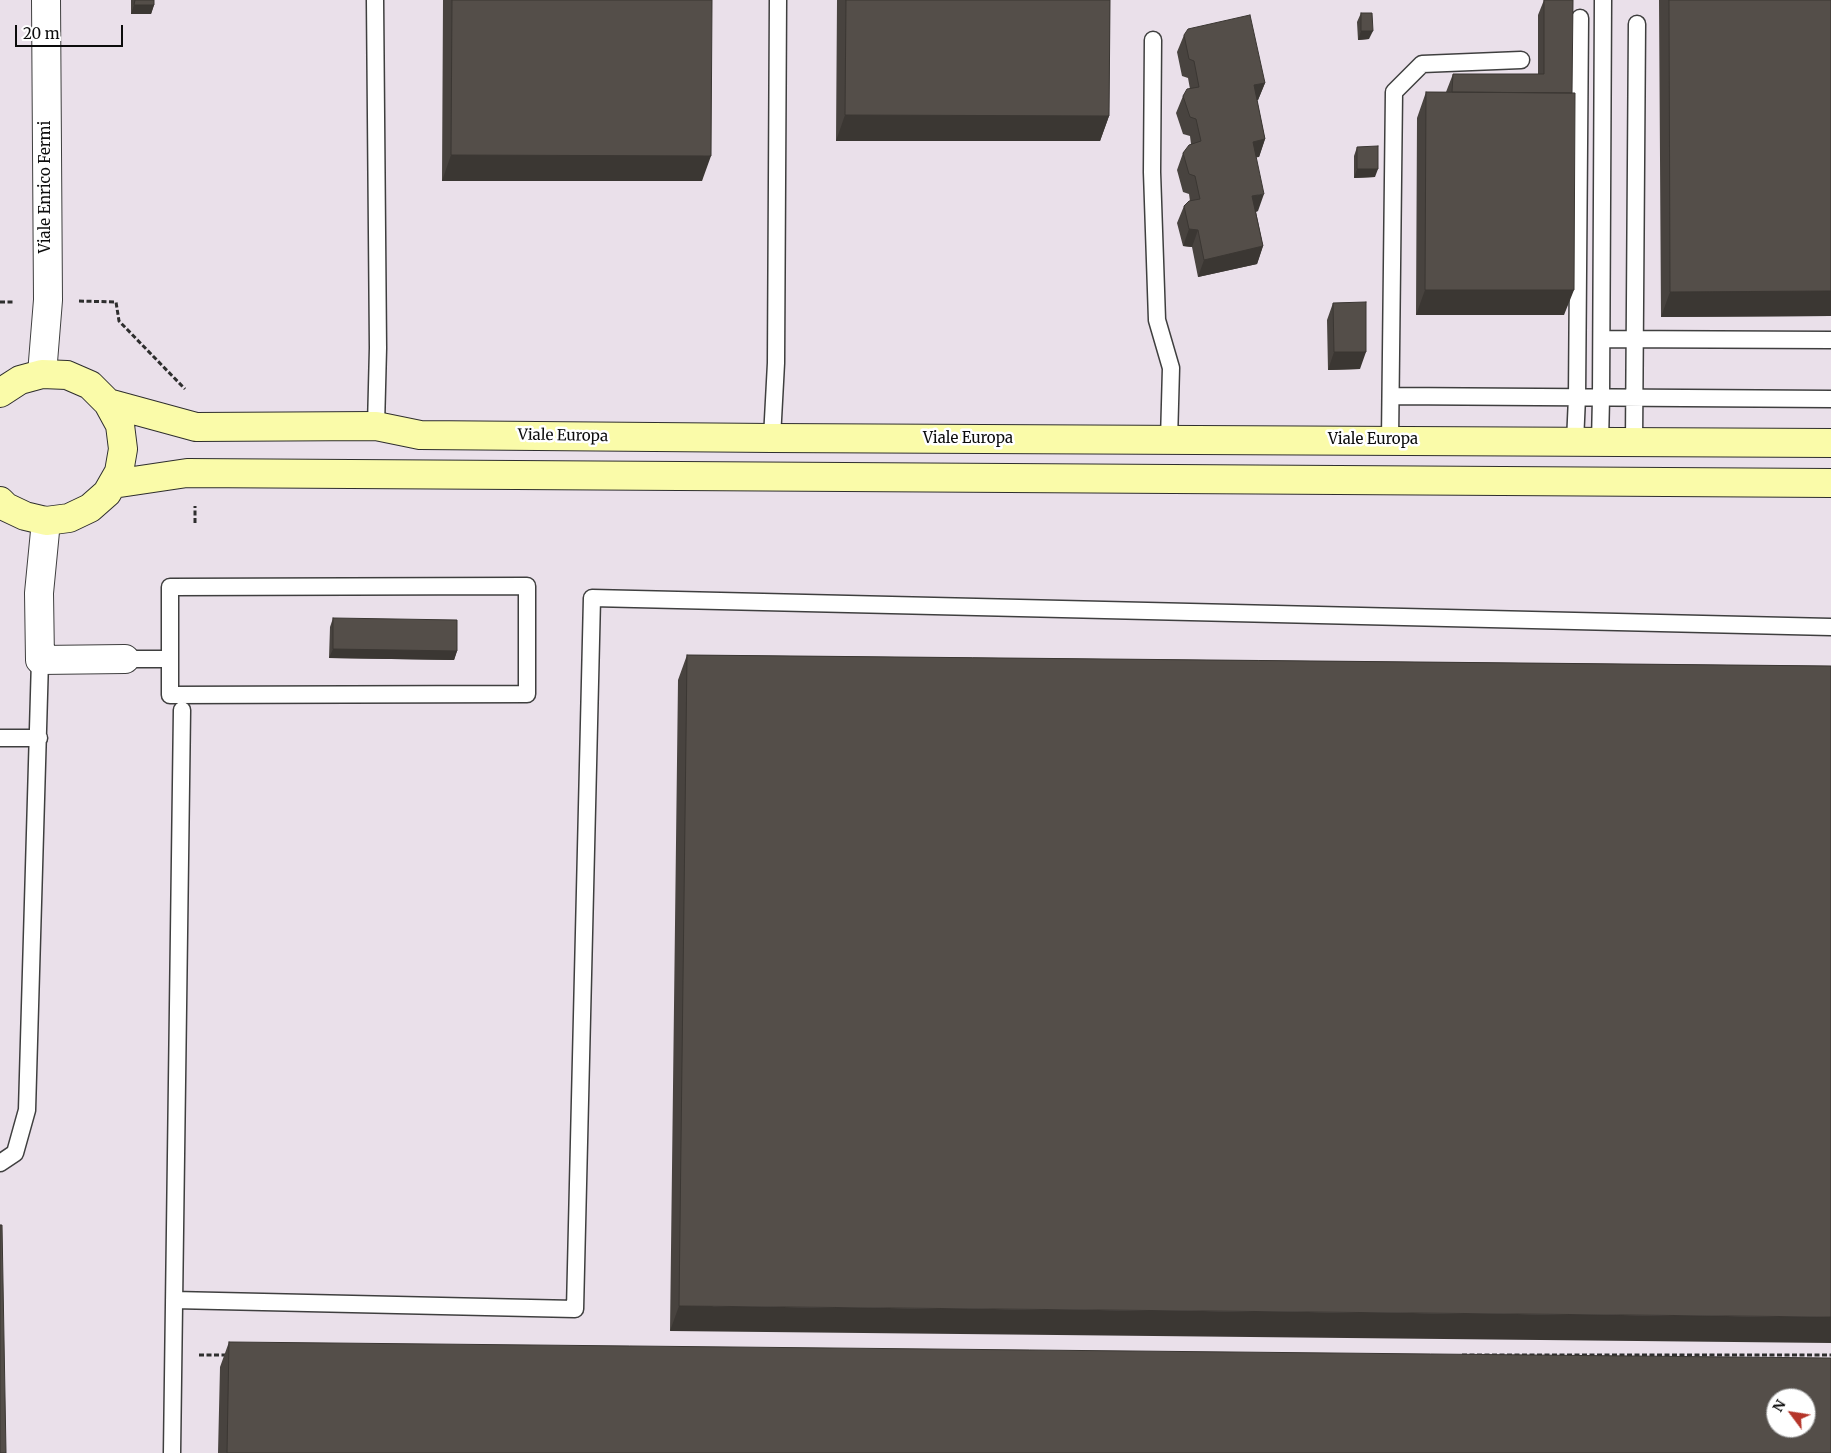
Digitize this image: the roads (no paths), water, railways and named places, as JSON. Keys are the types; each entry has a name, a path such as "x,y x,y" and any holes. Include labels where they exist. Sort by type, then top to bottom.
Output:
{"main road":[{"path":"0,392 20,380 42,374 67,375 90,385 108,402 120,424 123,449 119,472 114,484 107,493 90,508 69,518 46,521 25,516 6,507 0,501"},
{"name":"Viale Europa","path":"108,402 196,427 376,426 420,434 772,438 1831,443"},
{"path":"114,484 187,473 1831,482"}],"street":[{"name":"Viale Enrico Fermi","path":"42,374 48,300 46,0"},
{"path":"46,521 39,593 40,660 125,659"}],"lane":[{"path":"375,0 378,348 376,426"},
{"path":"772,438 776,364 778,0"},
{"path":"1587,442 1602,398 1603,0"},
{"path":"1580,18 1576,397 1587,442"},
{"path":"1634,442 1637,24"},
{"path":"1153,40 1152,172 1156,320 1171,368 1169,440"},
{"path":"1390,440 1394,92 1422,64 1521,60"},
{"path":"1602,339 1831,340"},
{"path":"1392,396 1831,399"},
{"path":"527,586 527,694 170,695 170,660 170,587 527,586"},
{"path":"174,1300 575,1309 592,598 1831,627"},
{"path":"125,659 170,660"},
{"path":"0,1163 15,1153 27,1110 40,660"},
{"path":"172,1453 182,710"},
{"path":"0,738 39,738"}]}
